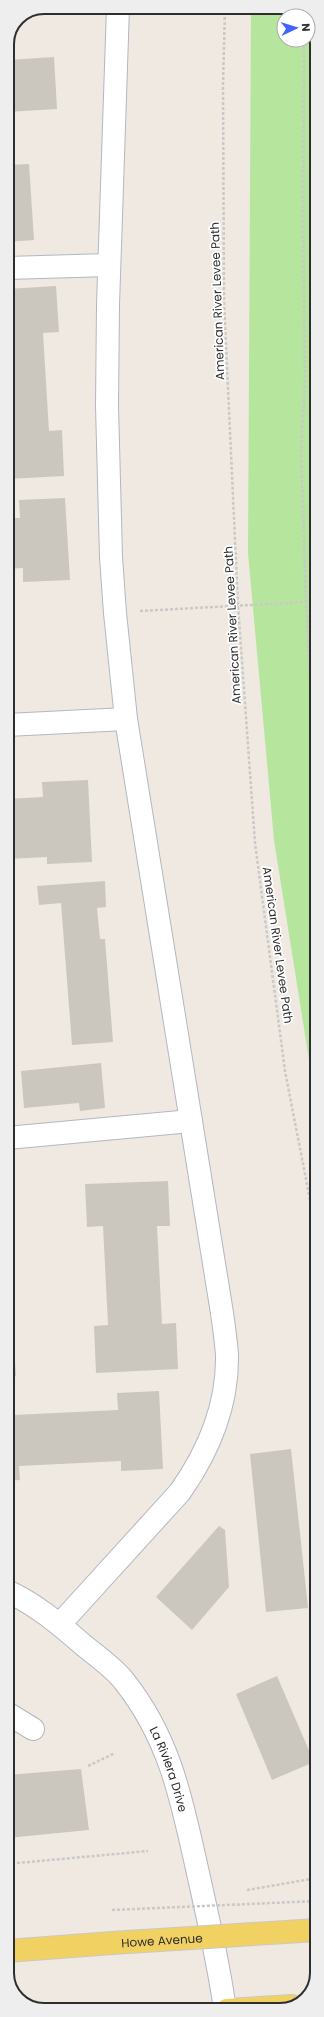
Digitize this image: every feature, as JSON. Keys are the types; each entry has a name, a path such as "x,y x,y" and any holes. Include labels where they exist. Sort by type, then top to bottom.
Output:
{"main road":[{"name":"Howe Avenue","path":"14,1950 310,1930"}],"street":[{"path":"60,1624 180,1492 196,1468 215,1428 223,1400 227,1356 222,1313 126,719 115,613 111,556 107,406 109,265 118,14"},
{"path":"14,268 109,265"},
{"path":"14,726 126,719"},
{"path":"14,1137 191,1121"},
{"name":"La Riviera Drive","path":"14,1595 38,1608 60,1624 123,1680 150,1718 171,1763 184,1811 220,1969 225,2003"},
{"path":"14,1717 33,1729"}],"path":[{"name":"American River Levee Path","path":"225,14 223,85 224,301 238,605 255,842 285,1071 310,1200"},
{"path":"304,48 303,224 305,379 301,449 310,680"},
{"path":"115,613 306,602"},
{"path":"88,1766 115,1753"},
{"path":"14,1863 148,1851"},
{"path":"247,1890 310,1879"},
{"path":"112,1910 310,1901"}],"green space":[{"path":"251,14 276,14 276,48 310,48 310,1066 274,840 248,553"}],"building":[{"path":"54,57 57,109 14,112 14,60"},
{"path":"29,164 34,240 14,241 14,165"},
{"path":"56,286 59,332 43,333 49,431 62,430 64,476 14,479 14,289"},
{"path":"65,498 70,580 23,582 23,568 14,569 14,518 20,518 19,500"},
{"path":"88,780 92,862 47,864 47,857 14,859 14,799 43,797 42,782"},
{"path":"105,881 106,907 97,908 100,939 105,939 113,1042 72,1045 61,903 39,905 37,886"},
{"path":"101,1063 105,1108 80,1111 79,1103 24,1108 21,1071"},
{"path":"168,1181 170,1226 157,1226 162,1324 176,1323 178,1369 96,1373 94,1326 108,1325 103,1226 87,1227 85,1184"},
{"path":"14,1346 16,1376 14,1376"},
{"path":"159,1391 163,1469 121,1471 121,1461 19,1466 20,1480 14,1480 14,1415 118,1410 117,1393"},
{"path":"291,1449 308,1608 266,1612 250,1454"},
{"path":"219,1526 225,1530 229,1587 192,1630 156,1597"},
{"path":"277,1676 310,1753 310,1764 272,1780 236,1694"},
{"path":"81,1769 89,1830 14,1837 14,1774"}]}
